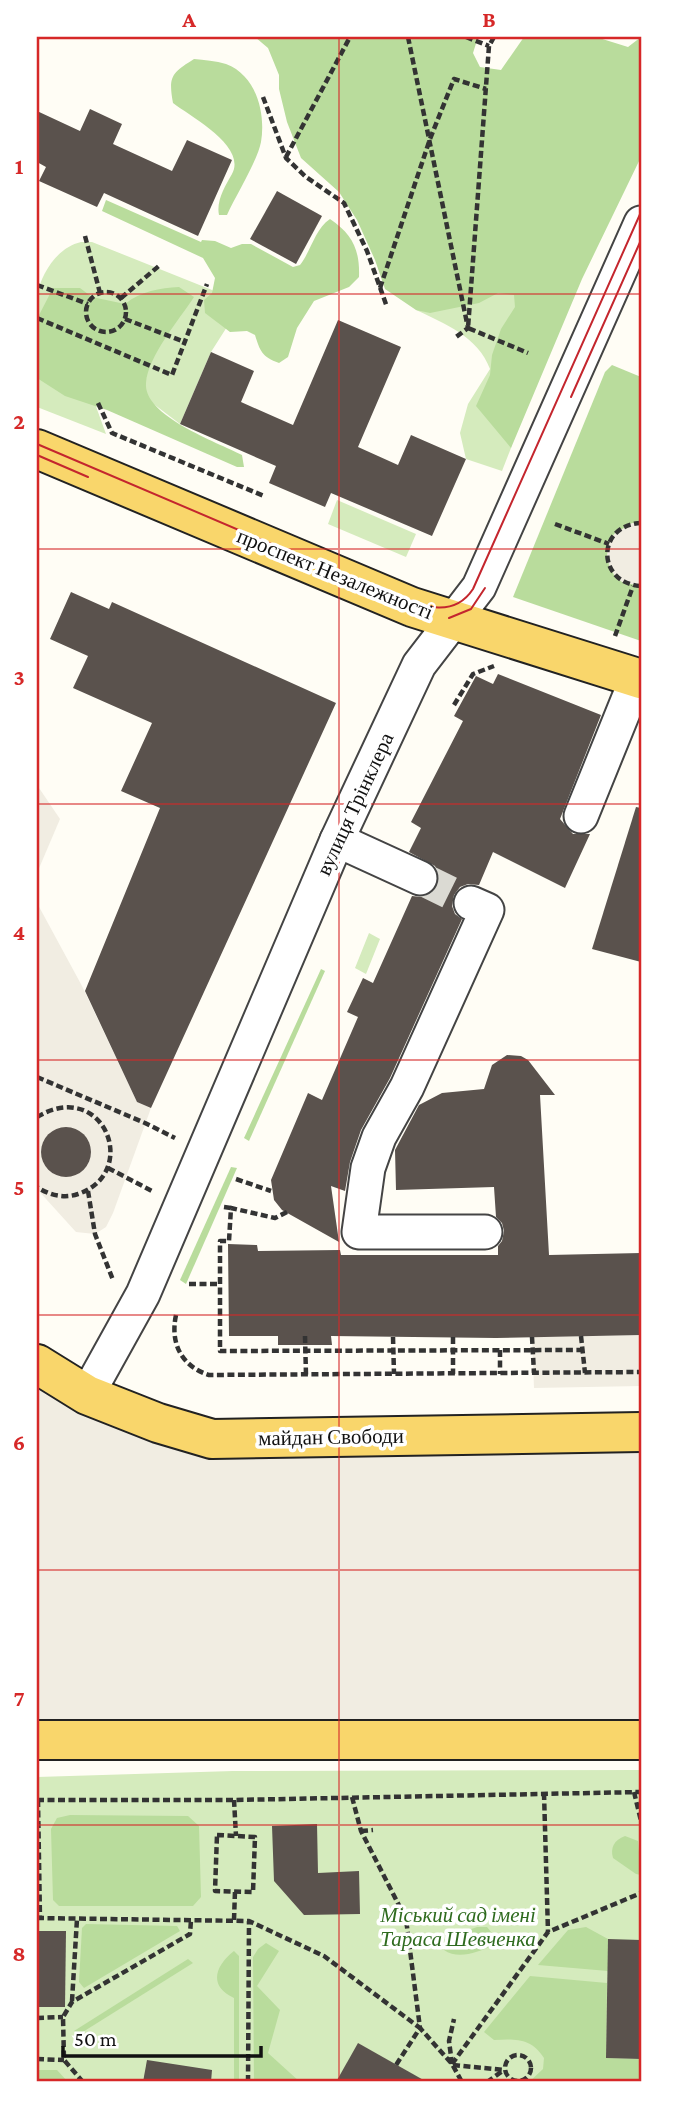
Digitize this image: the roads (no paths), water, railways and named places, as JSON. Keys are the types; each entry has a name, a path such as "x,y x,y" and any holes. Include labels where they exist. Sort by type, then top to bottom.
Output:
{"main road":[{"name":"проспект Незалежності","path":"37,449 412,607 639,679"},
{"name":"майдан Свободи","path":"37,1364 87,1395 158,1423 212,1438 641,1432"},
{"path":"37,1740 641,1741"}],"street":[{"name":"вулиця Трінклера","path":"87,1395 143,1294 337,840 419,665 480,587 641,223"},
{"path":"581,816 639,679"},
{"path":"337,840 420,878"},
{"path":"471,903 487,910 407,1087 379,1137 369,1168 359,1232 485,1232"}],"tunnel":[{"path":"420,878 471,903"}],"tram line":[{"path":"37,444 389,594 434,607 455,605 465,599 473,589 641,212"},
{"path":"571,397 641,240"},
{"path":"37,455 88,477"},
{"path":"449,618 471,609 485,588"}],"park label":[{"name":"Міський сад імені Тараса Шевченка","path":"458,1927"}]}
